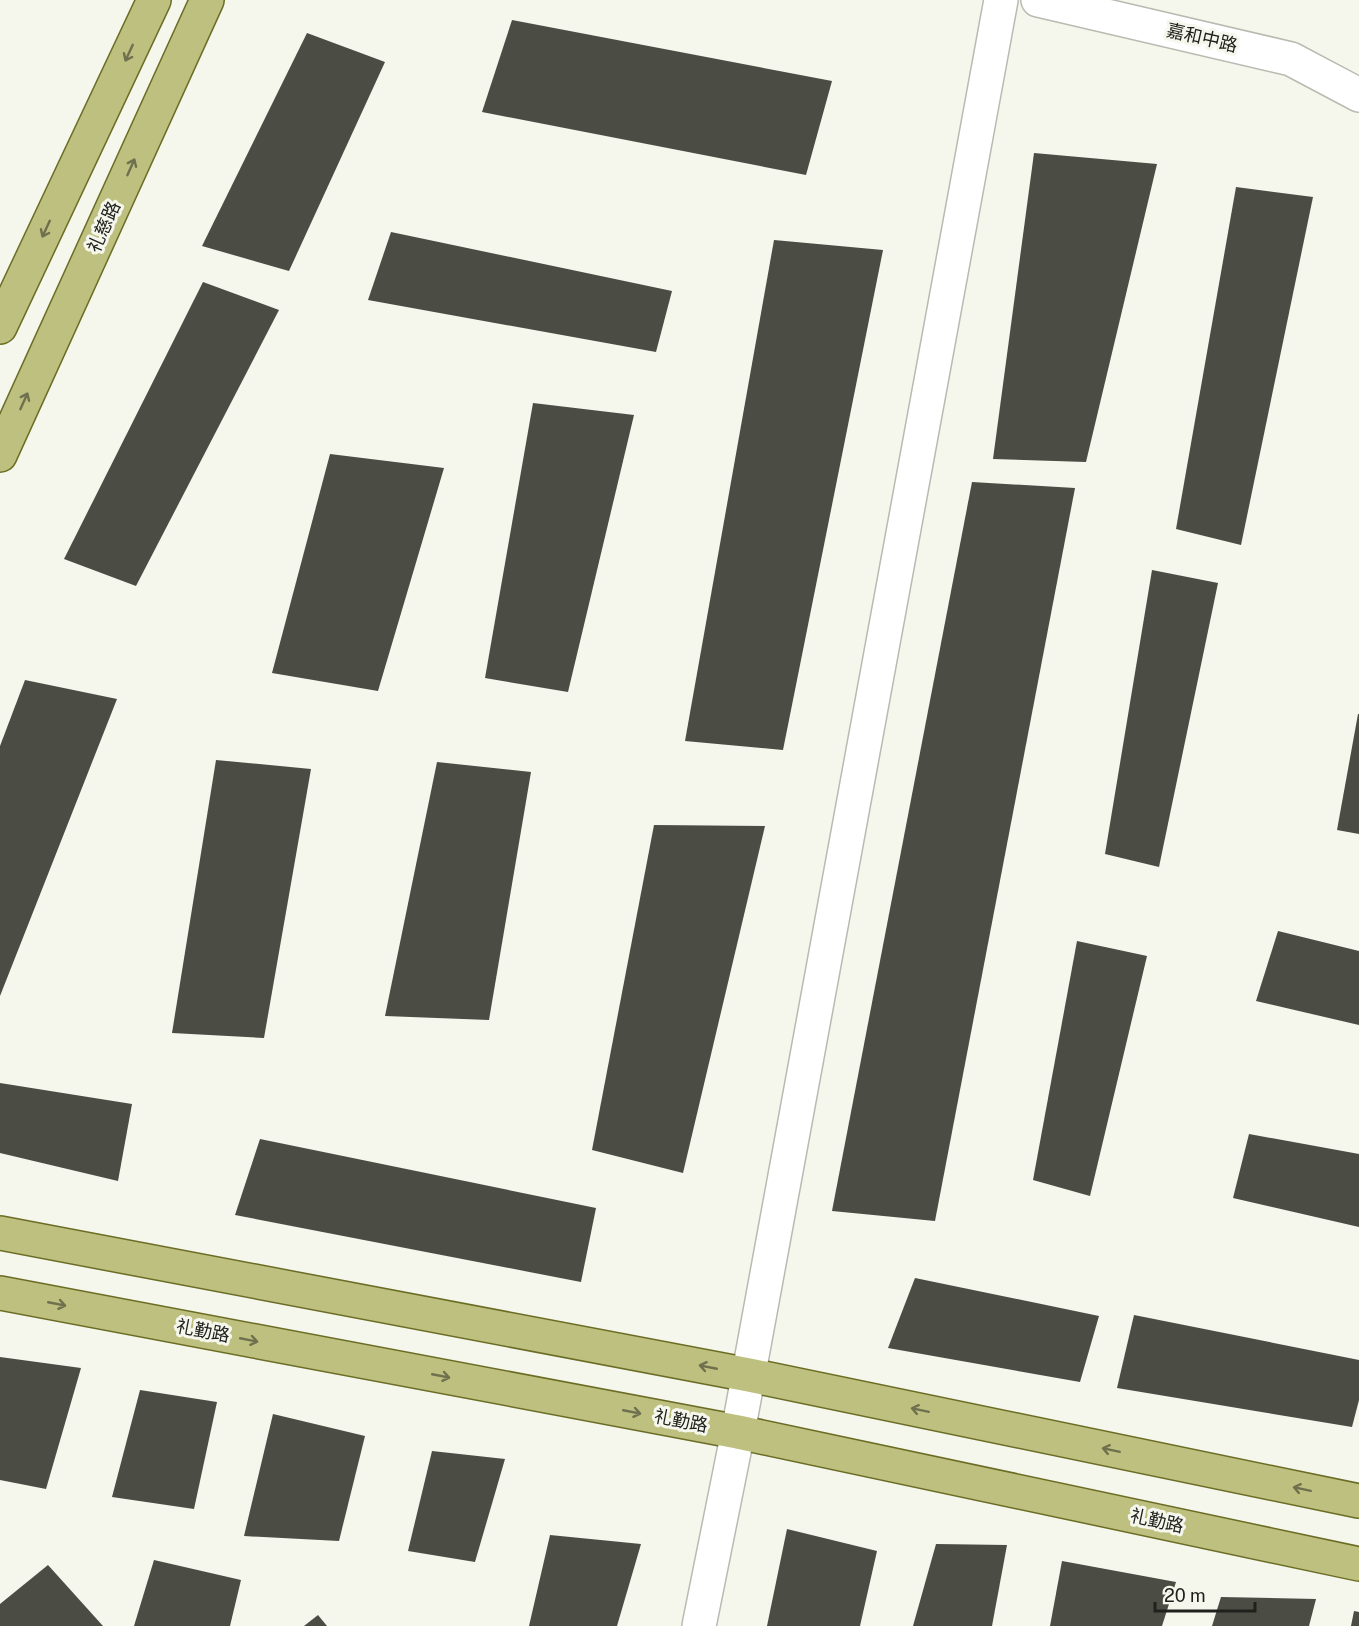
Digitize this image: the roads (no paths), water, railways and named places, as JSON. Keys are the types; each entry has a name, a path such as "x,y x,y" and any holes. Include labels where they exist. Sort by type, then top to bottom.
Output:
{"main road":[{"path":"0,327 154,0"},
{"name":"礼慈路","path":"0,455 207,0"},
{"path":"0,1233 749,1375 1359,1501"},
{"name":"礼勤路","path":"0,1293 738,1432 1359,1564"}],"street":[{"path":"699,1626 749,1375 1001,0"},
{"name":"嘉和中路","path":"1038,0 1291,59 1359,95"}]}
